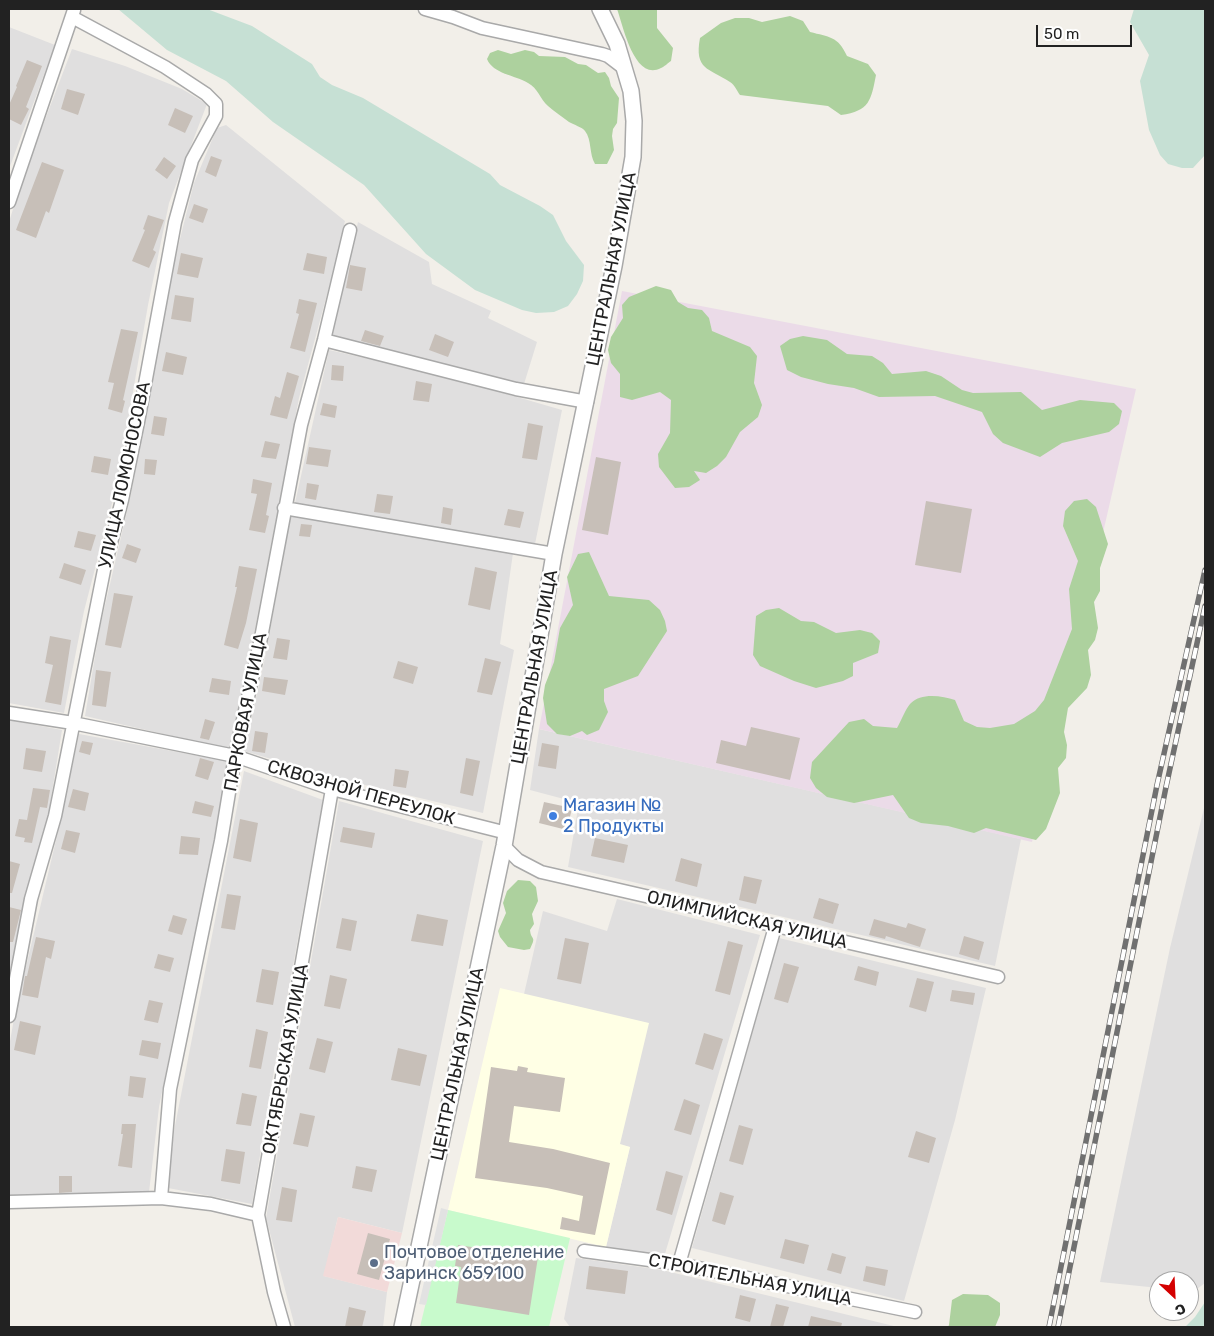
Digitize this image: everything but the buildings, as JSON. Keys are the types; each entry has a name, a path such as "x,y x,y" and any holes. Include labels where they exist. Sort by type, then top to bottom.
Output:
{"street":[{"path":"425,9 482,28 602,54 608,56 625,69"},
{"name":"ЦЕНТРАЛЬНАЯ УЛИЦА","path":"402,1327 505,839 554,554 587,402 633,157 634,120 631,91 617,44 600,9"},
{"path":"9,202 73,13"},
{"name":"УЛИЦА ЛОМОНОСОВА","path":"9,1016 31,898 55,816 104,570 122,500 175,222 192,160 216,116 216,104 206,94 73,13"},
{"name":"ПАРКОВАЯ УЛИЦА","path":"161,1198 170,1089 221,841 235,756 261,638 301,425 324,340 350,230"},
{"path":"324,340 516,389 587,402"},
{"path":"284,508 554,554"},
{"name":"СКВОЗНОЙ ПЕРЕУЛОК","path":"9,713 73,723 235,756 332,789 505,839"},
{"name":"ОКТЯБРЬСКАЯ УЛИЦА","path":"284,1327 274,1292 258,1216 332,789"},
{"name":"ОЛИМПИЙСКАЯ УЛИЦА","path":"505,839 518,860 541,872 998,977"},
{"path":"679,1264 775,927"},
{"path":"9,1202 161,1198 211,1204 258,1216"},
{"name":"СТРОИТЕЛЬНАЯ УЛИЦА","path":"584,1251 679,1264 915,1312"}],"shaded area":[{"path":"118,9 207,9 252,26 312,64 320,77 332,85 363,98 490,174 500,185 553,215 566,241 584,265 583,281 577,294 568,306 554,312 536,313 522,310 475,290 426,254 364,185 273,122 226,81 167,50"},
{"path":"1134,9 1205,9 1205,155 1193,168 1182,168 1168,164 1160,155 1149,130 1140,81 1149,55 1130,22"},
{"path":"9,27 55,45 9,169"},
{"path":"72,49 125,66 182,89 207,104 169,203 148,305 117,484 84,611 64,713 9,703 9,222 22,180"},
{"path":"226,125 345,221 299,398 250,655 229,749 85,716 100,627 131,494 173,267 194,183 217,128"},
{"path":"358,222 429,262 432,284 491,311 488,318 537,342 524,384 386,352 331,336"},
{"path":"622,291 1136,389 1032,842 539,729"},
{"path":"329,350 441,375 562,410 535,544 295,503"},
{"path":"291,516 513,553 500,644 514,650 483,813 340,779 244,751 265,658"},
{"path":"9,720 62,730 48,817 17,935 9,978"},
{"path":"539,729 1021,839 995,966 568,867 579,803 530,790"},
{"path":"79,734 227,761 214,847 159,1107 149,1192 9,1196 9,1047 15,1013 62,815"},
{"path":"244,771 323,800 252,1204 168,1188 174,1131"},
{"path":"339,801 483,841 402,1233 338,1217 324,1276 387,1292 383,1327 295,1327 266,1218"},
{"path":"1205,804 1205,1283 1199,1288 1199,1271 1149,1271 1149,1287 1100,1282 1170,948"},
{"path":"617,899 760,935 664,1257 606,1247 630,1147 620,1145 524,994 543,911 607,931"},
{"path":"779,938 986,988 955,1120 904,1301 692,1248"},
{"path":"500,988 649,1023 620,1144 630,1147 606,1247 448,1210"},
{"path":"441,1208 448,1210 426,1305 419,1304"},
{"path":"338,1217 402,1233 387,1292 323,1276"},
{"path":"576,1258 662,1270 898,1327 570,1327 564,1319"},
{"path":"1205,1302 1205,1325 1203,1327 1185,1327 1191,1321 1199,1321 1199,1311"}],"green space":[{"path":"617,9 657,9 657,28 673,48 671,61 662,67 652,70 644,67 631,50"},
{"path":"790,16 803,21 810,32 832,38 844,49 847,56 868,64 876,75 870,98 864,107 858,111 841,115 828,106 740,95 732,83 705,67 701,62 699,56 700,38 721,23 735,18 749,18 762,22"},
{"path":"498,50 511,54 525,50 534,52 539,56 565,57 578,64 586,65 598,73 605,72 619,98 617,123 613,129 612,136 614,150 607,164 595,164 589,139 584,130 569,122 548,106 531,85 499,71 490,64 487,59 490,53"},
{"path":"656,286 671,290 678,302 688,308 702,310 709,318 712,331 750,347 757,356 754,383 762,405 758,417 740,432 726,457 717,466 706,473 694,471 700,480 689,487 675,488 659,467 658,454 670,433 671,400 660,392 632,400 620,397 620,374 611,363 608,350 611,337 623,318 622,305 629,297"},
{"path":"803,336 827,340 847,354 872,356 883,363 892,374 926,371 941,376 962,390 973,393 1021,392 1042,410 1080,400 1114,403 1122,411 1119,424 1109,432 1062,443 1040,457 1003,443 993,434 982,412 935,396 879,397 854,388 801,377 787,370 780,346 790,339"},
{"path":"1087,499 1096,507 1108,544 1100,568 1100,591 1094,602 1098,628 1095,640 1088,650 1091,675 1087,688 1068,708 1064,732 1067,745 1066,758 1058,768 1060,793 1046,829 1036,840 986,828 974,833 948,826 921,823 909,818 893,795 854,803 827,797 816,788 810,778 812,762 849,722 864,719 873,726 897,728 910,704 926,696 955,700 964,721 977,727 990,728 1014,724 1035,711 1044,700 1072,629 1069,589 1078,561 1063,526 1065,511 1074,501"},
{"path":"589,552 609,596 649,600 660,610 667,631 638,676 604,689 604,701 608,712 599,730 587,735 582,731 570,736 557,734 547,724 543,698 545,685 554,662 560,628 573,605 567,577 578,554"},
{"path":"779,608 801,621 814,622 836,633 860,630 872,633 880,641 878,653 853,663 853,676 843,681 816,688 794,681 760,666 753,655 756,616 766,610"},
{"path":"518,880 530,881 536,887 538,901 532,914 534,924 530,930 533,942 530,949 524,950 508,947 498,931 506,913 503,903 507,891"},
{"path":"448,1210 570,1238 549,1327 420,1327"},
{"path":"963,1294 988,1295 1000,1303 1000,1315 995,1327 948,1327 952,1300"}],"railway":[{"path":"1049,1327 1157,785 1205,570"},
{"path":"1058,1327 1166,787 1205,606"}],"place":[{"name":"Магазин № 2 Продукты","path":"553,816"},
{"name":"Почтовое отделение Заринск 659100","path":"374,1263"}]}
